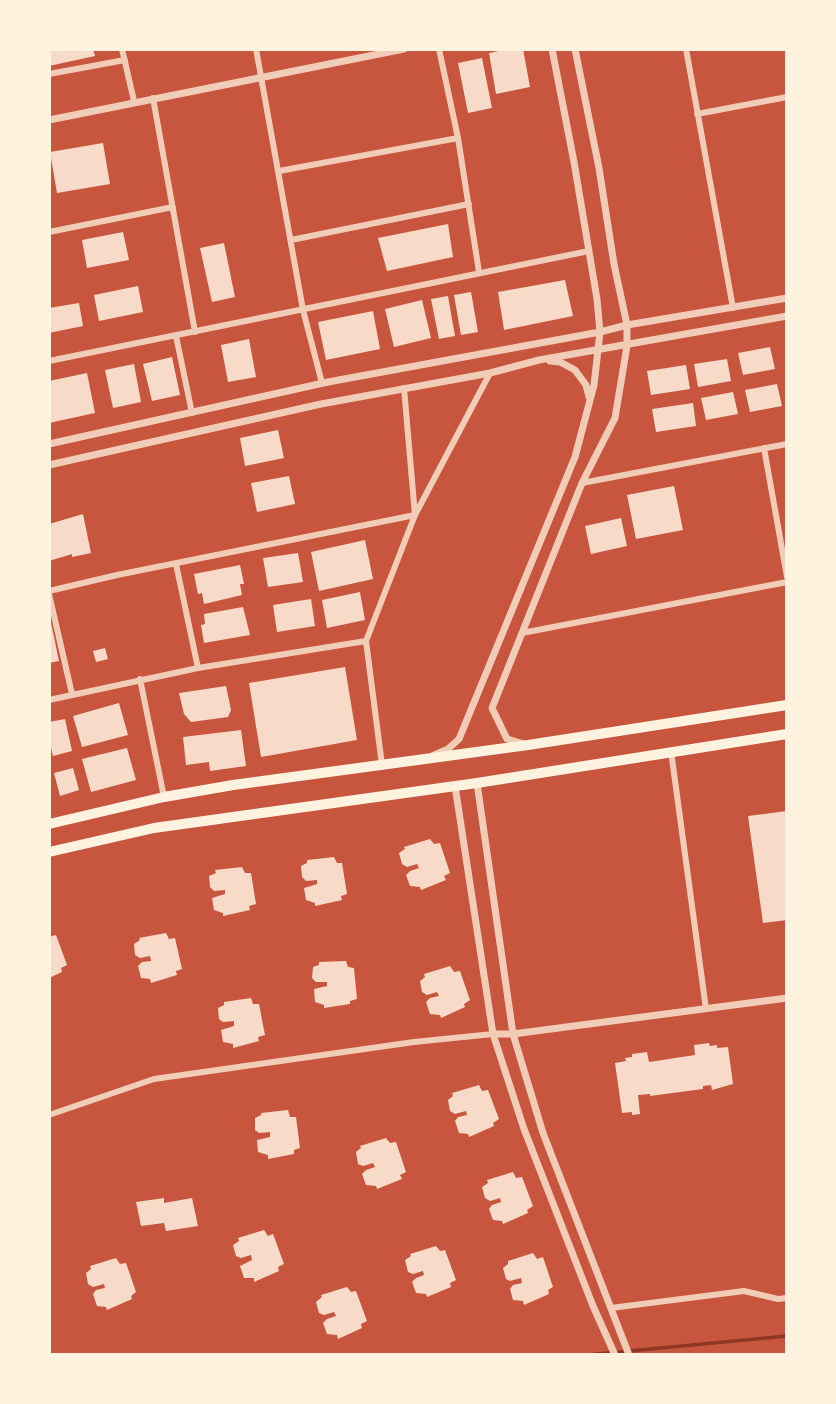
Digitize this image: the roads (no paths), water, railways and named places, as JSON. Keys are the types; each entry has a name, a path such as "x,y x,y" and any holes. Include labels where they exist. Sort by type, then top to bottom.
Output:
{"main road":[{"path":"49,824 164,797 787,705"},
{"path":"49,852 154,828 477,783 787,734"}],"street":[{"path":"122,49 134,102"},
{"path":"256,49 303,310 323,383"},
{"path":"49,120 153,97 404,49"},
{"path":"439,49 458,138 479,272"},
{"path":"426,759 459,739 575,457 590,400 600,332 597,299 552,49"},
{"path":"528,745 507,739 492,708 582,483 615,418 627,346 627,325 575,49"},
{"path":"685,49 733,308"},
{"path":"49,74 125,60"},
{"path":"153,97 195,332"},
{"path":"697,114 787,97"},
{"path":"279,171 458,138"},
{"path":"291,240 469,205"},
{"path":"49,232 173,207"},
{"path":"49,360 589,251"},
{"path":"49,444 323,383 627,325 787,298"},
{"path":"49,465 321,404 490,373 539,360 787,316"},
{"path":"176,336 192,412"},
{"path":"539,360 560,362 575,370 586,385 590,400"},
{"path":"382,765 366,641 415,515 490,373"},
{"path":"404,388 415,515"},
{"path":"582,483 787,444"},
{"path":"522,633 787,580 764,448"},
{"path":"72,694 49,592 415,515"},
{"path":"176,564 198,668"},
{"path":"49,700 198,668 366,641"},
{"path":"140,679 164,797"},
{"path":"671,751 706,1009"},
{"path":"477,783 513,1034 542,1133 629,1355"},
{"path":"455,786 493,1034 524,1129 615,1355"},
{"path":"49,1115 154,1079 414,1042 513,1034 787,998"},
{"path":"611,1308 744,1291 778,1299 787,1298"}],"waterway":[{"path":"587,1355 787,1336"}]}
